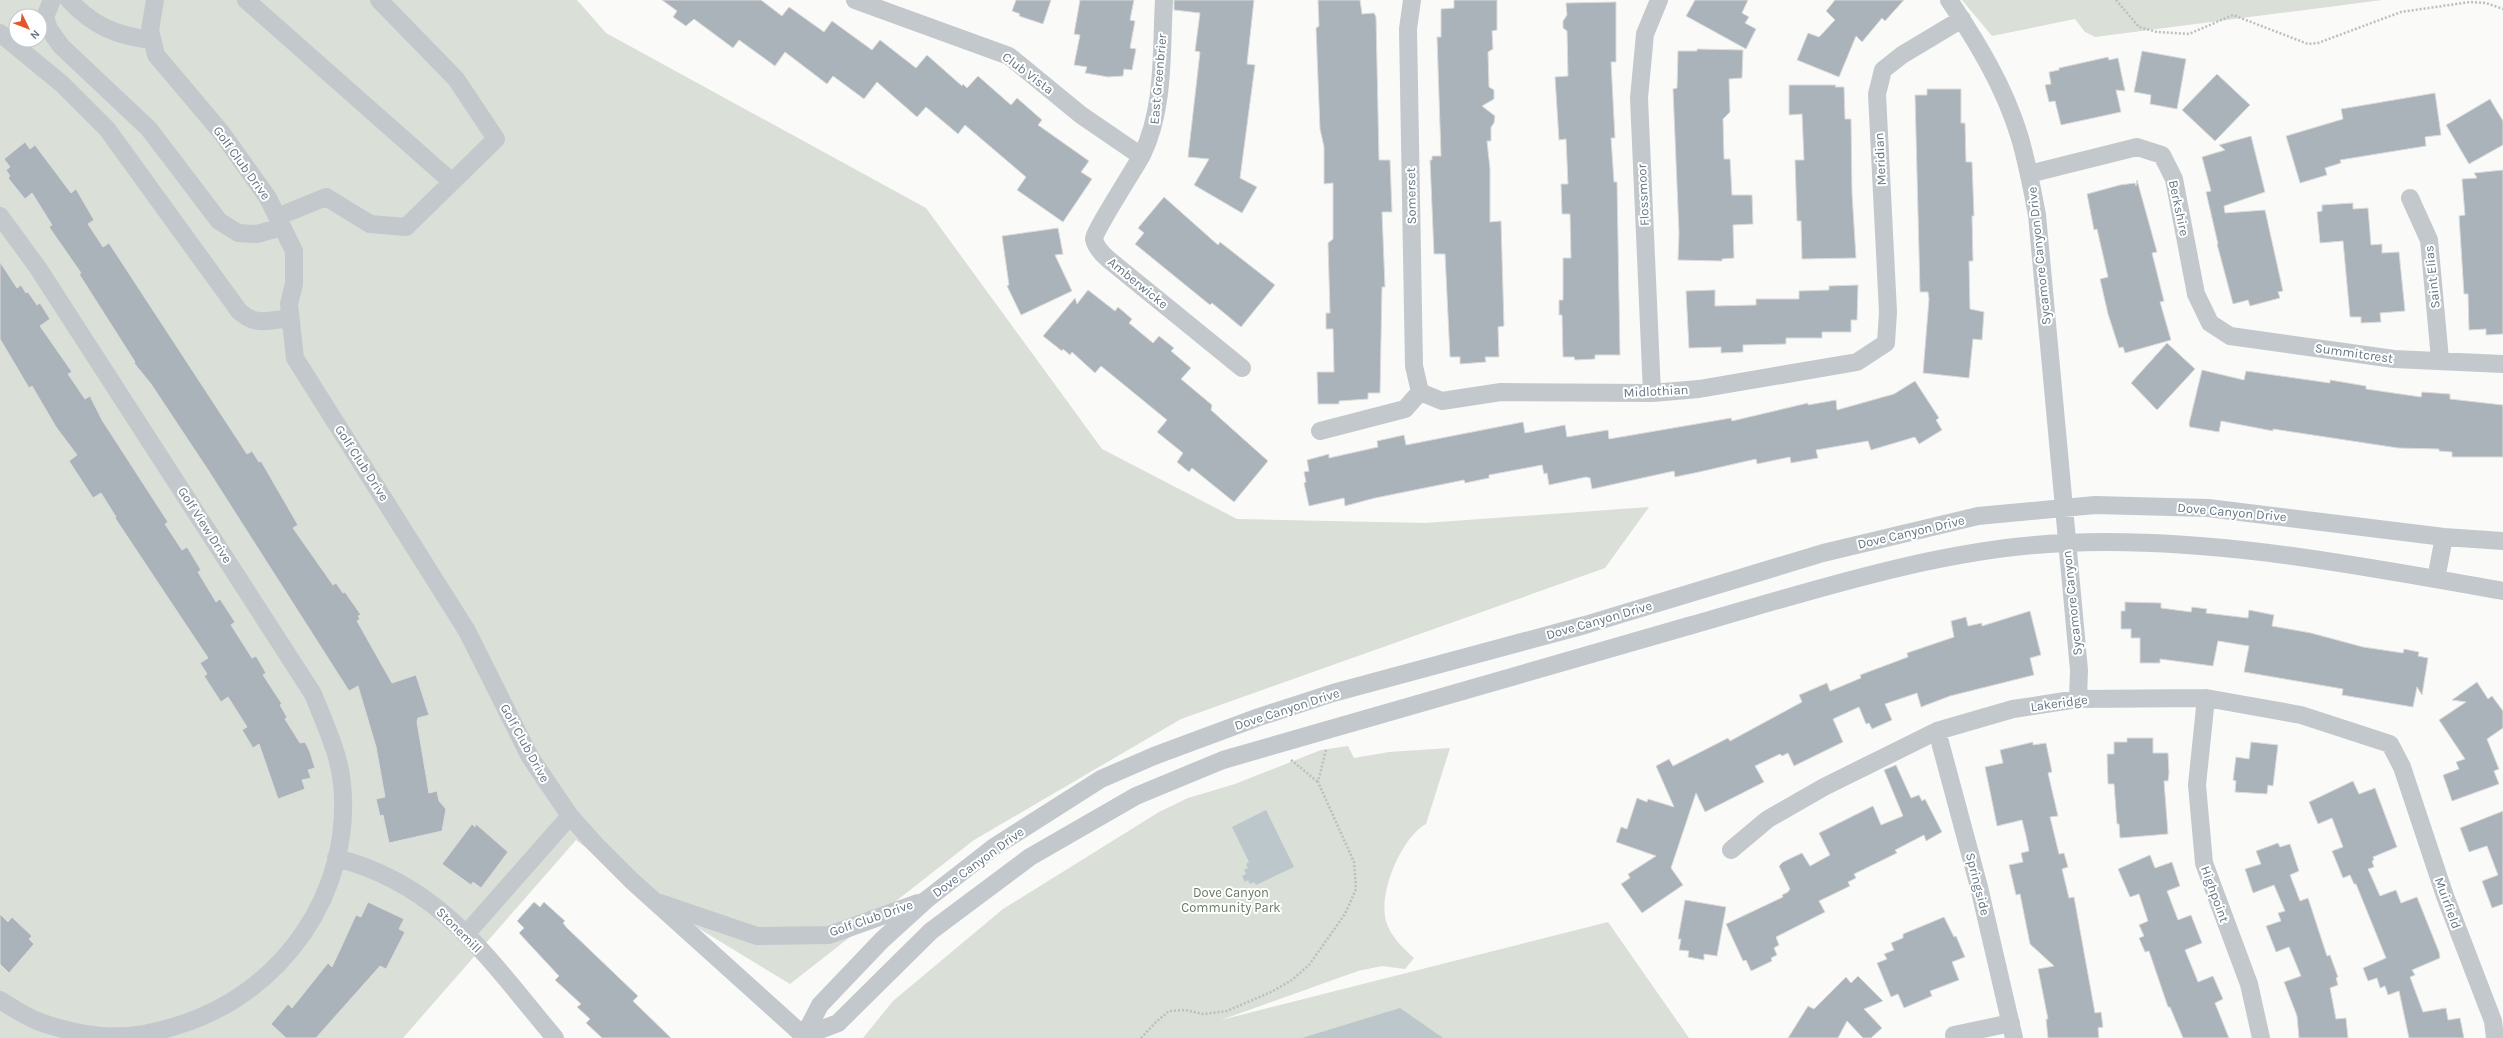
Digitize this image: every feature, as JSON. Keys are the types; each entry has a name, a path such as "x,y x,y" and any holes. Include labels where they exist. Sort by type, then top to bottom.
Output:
{"street":[{"path":"52,0 45,16 49,29 66,51 149,129 219,221 238,233 257,234 326,197 370,224 406,227 496,139 456,79 380,0"},
{"path":"69,0 86,18 109,30 130,38 152,40"},
{"name":"Golf Club Drive","path":"155,0 150,30 156,55 221,132 268,198 294,251 294,284 289,304 295,358 468,631 530,757 570,816 595,844 654,901 803,1037"},
{"path":"246,0 452,182"},
{"name":"Club Vista","path":"855,0 1009,56 1081,115 1141,156"},
{"name":"East Greenbrier","path":"1141,156 1153,130 1159,88 1164,0"},
{"name":"Somerset","path":"1412,0 1408,29 1414,358 1420,392"},
{"name":"Flossmoor","path":"1652,393 1639,98 1645,34 1659,0"},
{"name":"Sycamore Canyon Drive","path":"1949,0 1990,64 2019,134 2029,174 2037,215 2063,507"},
{"name":"Meridian","path":"1886,343 1888,312 1877,94 1883,70 1902,55 1962,19"},
{"path":"0,34 88,108 107,130 239,311 248,320 259,322 290,318"},
{"path":"50,75 66,51"},
{"name":"Berkshire","path":"2029,174 2137,147 2162,155 2174,178 2196,294 2210,323"},
{"name":"Amberwicke","path":"1141,156 1117,200 1096,230 1094,238 1097,245 1108,259 1242,368"},
{"name":"Saint Elias","path":"2410,198 2429,240 2440,359"},
{"name":"Golf View Drive","path":"0,216 38,268 262,612 313,694 330,736 342,782 343,824 330,882 301,938 275,970 242,996 207,1017 155,1033 102,1037 39,1022 0,1000"},
{"name":"Summitcrest","path":"2210,323 2230,336 2394,359 2440,359 2503,364"},
{"name":"Midlothian","path":"1420,392 1442,401 1501,392 1652,393 1699,389 1857,362 1886,343"},
{"path":"1320,431 1405,409 1420,392"},
{"name":"Dove Canyon Drive","path":"803,1037 820,1005 882,940 926,900 994,847 1102,779 1154,756 1259,717 1333,693 1585,625 1823,553 1978,516 2063,507 2208,508 2444,537 2503,541"},
{"name":"Sycamore Canyon","path":"2063,507 2079,670 2078,698"},
{"path":"2436,578 2444,537"},
{"name":"Dove Canyon Drive","path":"803,1037 838,1023 931,931 1030,857 1136,796 1223,760 1835,584 1982,550 2066,542 2188,544 2378,568 2503,590"},
{"name":"Lakeridge","path":"1731,850 1768,819 1824,787 1937,731 2013,709 2078,698 2206,698 2301,715 2367,735 2390,744 2402,767"},
{"name":"Highpoint","path":"2206,698 2197,785 2204,863 2249,984 2261,1038"},
{"name":"Springside","path":"1937,731 1979,887 2013,1031"},
{"name":"Muirfield","path":"2402,767 2445,896 2493,1021 2495,1038"},
{"path":"466,934 570,816"},
{"name":"Stonemill","path":"336,858 358,864 404,884 438,907 466,934 555,1038"},
{"name":"Golf Club Drive","path":"654,901 757,936 829,935 926,900"},
{"path":"1954,1036 2013,1031"}],"path":[{"path":"2116,0 2139,27 2156,32 2189,34 2233,15 2308,44 2318,43 2401,12 2470,2 2486,3 2503,9"},
{"path":"1318,782 1324,754 1333,728"},
{"path":"1141,1038 1156,1022 1170,1011 1185,1010 1204,1014 1226,1011 1271,992 1292,980 1309,965 1345,914 1356,889 1354,862 1318,782 1291,760 1283,743"}],"green space":[{"path":"0,0 577,0 606,33 926,208 1102,449 1237,519 1425,523 1649,507 1605,568 1181,719 974,840 790,984 654,901 576,840 403,1038 0,1038"},
{"path":"1962,0 2382,0 2095,37 2085,32 2075,19 1992,36"},
{"name":"Dove Canyon Community Park","path":"1348,746 1354,758 1389,752 1450,748 1426,824 1408,841 1400,853 1385,896 1384,909 1388,927 1397,941 1414,958 1405,969 1382,966 1358,971 1221,1020 1608,922 1689,1038 863,1038 893,1001 1003,909 1159,812 1188,798 1235,784 1321,750"}],"shaded area":[{"path":"1266,810 1294,867 1256,885 1254,882 1250,884 1248,880 1245,882 1242,876 1246,874 1244,870 1248,868 1246,864 1249,862 1232,827"},
{"path":"1400,1008 1443,1038 1302,1038"}],"building":[{"path":"662,0 761,0 782,16 789,7 824,32 832,21 872,50 880,40 916,68 927,55 962,86 963,84 967,88 978,76 1011,105 1017,98 1042,120 1038,125 1089,161 1081,172 1092,179 1063,222 1017,190 1026,177 965,125 958,134 926,107 917,117 877,82 864,99 833,76 827,84 785,52 775,66 739,40 733,48 694,19 686,26 673,17 677,11"},
{"path":"1016,0 1051,0 1043,24 1019,16 1020,14 1012,11"},
{"path":"1080,0 1134,0 1130,20 1135,21 1130,48 1136,49 1132,70 1124,69 1123,76 1108,77 1085,73 1087,67 1074,65 1080,35 1074,34"},
{"path":"1174,0 1254,0 1247,64 1255,65 1240,178 1257,187 1242,213 1194,185 1209,159 1188,157 1200,52 1195,51 1200,13 1174,10"},
{"path":"1318,0 1360,0 1362,14 1374,13 1376,17 1379,160 1390,160 1392,212 1382,212 1385,287 1382,287 1380,393 1368,393 1368,399 1339,401 1339,404 1318,404 1317,372 1334,372 1333,329 1326,329 1326,313 1330,313 1328,243 1333,239 1333,183 1324,184 1324,147 1320,129 1316,28 1319,26"},
{"path":"1454,0 1497,0 1497,30 1492,31 1493,49 1488,52 1489,87 1494,90 1494,99 1482,106 1495,116 1494,123 1491,127 1491,141 1487,141 1490,169 1490,222 1501,221 1504,326 1498,327 1499,357 1485,357 1486,362 1460,364 1460,357 1450,357 1445,254 1434,254 1430,160 1432,160 1432,156 1441,156 1437,37 1441,37 1441,9 1454,8"},
{"path":"1695,0 1748,0 1742,13 1749,17 1745,23 1756,29 1746,49 1686,16"},
{"path":"1835,0 1904,0 1885,21 1882,18 1862,42 1856,36 1839,77 1797,60 1808,33 1819,37 1835,20 1826,11"},
{"path":"1616,2 1616,62 1611,62 1615,138 1611,138 1614,182 1617,182 1620,355 1595,355 1595,359 1575,360 1574,357 1563,357 1562,315 1559,315 1559,300 1563,300 1563,258 1571,258 1570,214 1562,214 1561,184 1568,184 1566,139 1559,140 1555,77 1568,76 1567,31 1563,28 1563,21 1567,15 1566,3"},
{"path":"1697,49 1743,50 1742,78 1729,79 1730,112 1723,119 1724,159 1730,159 1732,195 1752,195 1753,224 1733,225 1734,258 1722,259 1722,261 1678,260 1679,233 1673,89 1677,88 1678,51 1697,51"},
{"path":"2142,51 2186,59 2177,109 2150,104 2151,95 2134,92"},
{"path":"2108,57 2109,60 2118,58 2125,91 2116,90 2121,112 2061,125 2055,101 2049,102 2045,85 2051,84 2049,72 2059,70 2059,68"},
{"path":"2217,74 2250,105 2215,141 2182,110"},
{"path":"1789,85 1836,85 1835,87 1844,87 1845,119 1851,119 1852,193 1856,258 1802,259 1801,221 1797,221 1795,160 1804,160 1802,114 1789,115"},
{"path":"1927,89 1961,89 1961,123 1965,123 1966,162 1972,162 1974,216 1972,216 1973,261 1969,261 1970,309 1984,312 1982,340 1973,339 1969,378 1923,373 1929,299 1928,292 1920,292 1915,95 1927,95"},
{"path":"2435,93 2441,135 2425,137 2426,146 2340,160 2341,163 2325,168 2327,175 2300,183 2286,136 2343,119 2341,109"},
{"path":"2490,99 2503,121 2503,145 2469,164 2446,125"},
{"path":"2251,136 2265,192 2224,206 2225,213 2265,210 2283,291 2278,292 2280,298 2250,306 2248,300 2233,304 2217,244 2206,192 2211,191 2202,157 2225,150 2219,145"},
{"path":"25,142 30,149 35,145 71,193 76,189 94,220 88,224 103,247 109,243 247,454 252,451 259,462 261,461 298,525 293,528 333,585 336,583 343,593 345,592 361,615 358,616 360,619 357,621 392,683 416,675 429,715 418,718 417,722 429,793 437,791 439,801 446,809 442,831 389,843 383,815 380,816 376,799 385,797 376,747 358,686 349,691 208,470 151,384 134,363 135,362 79,274 81,273 49,227 52,225 32,193 25,199 8,178 10,176 6,170 10,167 4,159"},
{"path":"2503,170 2503,334 2486,335 2486,329 2469,330 2468,294 2464,294 2459,216 2465,215 2462,179 2477,178 2474,173"},
{"path":"2137,180 2157,252 2152,253 2164,301 2160,302 2171,340 2125,353 2123,347 2119,348 2108,314 2100,279 2108,277 2097,229 2094,230 2087,194 2120,185 2135,183 2136,186"},
{"path":"1164,197 1218,245 1220,242 1275,285 1241,327 1212,303 1210,305 1135,244 1144,233 1138,228"},
{"path":"2353,203 2353,209 2368,208 2371,245 2382,244 2382,253 2399,252 2405,311 2380,313 2381,322 2361,323 2361,317 2350,317 2343,241 2320,243 2317,212 2322,211 2322,205"},
{"path":"1058,228 1063,254 1055,255 1072,291 1021,315 1007,286 1009,285 1002,236"},
{"path":"0,262 17,288 21,285 37,305 40,303 50,319 40,326 72,372 68,374 85,399 90,396 102,420 168,522 165,524 182,550 187,547 201,570 198,572 216,602 220,599 235,622 231,625 252,658 256,656 266,673 263,675 282,704 280,705 287,717 285,719 300,743 305,742 310,752 315,768 308,770 311,778 302,780 305,789 278,799 259,744 253,748 242,730 247,727 228,697 221,702 204,676 207,674 200,663 208,658 115,518 116,517 101,493 93,498 69,461 77,455 56,427 32,386 29,388 0,339"},
{"path":"1858,285 1857,320 1851,320 1851,332 1822,332 1822,338 1786,338 1786,344 1743,345 1743,352 1721,353 1721,347 1689,348 1686,291 1715,290 1715,306 1756,305 1756,299 1799,299 1799,291 1829,290 1829,286"},
{"path":"1088,290 1115,311 1118,307 1132,319 1129,323 1153,343 1159,336 1174,348 1171,351 1191,368 1181,379 1212,405 1211,410 1268,461 1234,502 1192,468 1189,472 1177,462 1183,453 1157,432 1167,420 1101,366 1095,373 1072,352 1070,355 1063,349 1062,351 1043,336 1075,298 1077,304"},
{"path":"2167,343 2195,369 2157,410 2131,383"},
{"path":"2202,370 2244,380 2246,371 2330,383 2330,380 2366,386 2366,389 2421,397 2422,392 2450,394 2450,399 2503,405 2503,457 2452,457 2452,452 2439,451 2439,449 2398,448 2273,429 2273,431 2221,421 2219,432 2190,427 2189,424"},
{"path":"1915,381 1939,418 1936,420 1942,430 1919,444 1915,437 1871,450 1868,441 1816,450 1818,458 1791,463 1790,457 1757,464 1756,459 1675,477 1674,471 1592,489 1590,478 1586,477 1549,485 1547,473 1544,474 1542,465 1489,475 1489,478 1465,483 1464,480 1375,498 1345,506 1344,498 1309,506 1304,483 1306,482 1304,472 1309,471 1307,460 1329,454 1329,458 1378,447 1377,441 1404,435 1406,445 1523,422 1525,433 1565,425 1567,437 1608,430 1609,439 1731,418 1732,421 1808,403 1808,405 1836,400 1837,410 1894,394"},
{"path":"2125,602 2161,603 2161,608 2191,612 2192,607 2207,609 2206,613 2248,618 2249,610 2274,615 2272,626 2311,633 2363,647 2403,653 2404,649 2419,652 2418,656 2428,658 2422,695 2417,687 2413,707 2342,695 2343,689 2244,672 2249,646 2218,641 2213,666 2160,659 2160,663 2140,663 2140,638 2131,638 2131,629 2121,629 2121,611 2125,611"},
{"path":"2030,611 2041,655 2030,658 2034,675 1950,696 1921,707 1917,693 1885,704 1892,720 1872,729 1869,723 1866,724 1859,707 1833,719 1843,742 1794,766 1788,753 1782,756 1780,754 1755,766 1764,782 1705,812 1696,793 1671,868 1683,885 1642,913 1621,884 1630,878 1628,874 1656,856 1616,842 1621,827 1627,829 1637,798 1647,802 1648,799 1674,807 1656,766 1669,759 1673,766 1728,738 1730,741 1802,702 1799,695 1827,683 1830,691 1861,678 1860,675 1908,657 1907,653 1954,637 1951,621 1966,617 1968,626 1982,623 1982,626"},
{"path":"2477,682 2488,699 2492,696 2503,711 2503,728 2487,739 2499,769 2494,771 2499,784 2452,801 2443,775 2459,769 2456,762 2465,759 2439,720 2466,702 2452,700"},
{"path":"2127,738 2153,738 2153,753 2168,753 2168,781 2164,781 2168,834 2120,838 2119,824 2117,824 2114,784 2108,784 2107,754 2114,754 2114,742 2127,742"},
{"path":"2033,742 2033,745 2046,743 2052,772 2048,773 2058,816 2050,817 2059,854 2064,853 2068,867 2062,869 2069,898 2074,897 2095,1013 2101,1012 2103,1027 2098,1028 2099,1038 2048,1038 2046,1019 2048,1019 2038,969 2054,966 2030,944 2020,894 2016,895 2009,865 2023,862 2021,853 2029,851 2026,836 2022,820 1997,826 1985,767 2003,763 2000,750"},
{"path":"2251,742 2278,745 2273,786 2268,785 2267,794 2235,792 2236,781 2233,780 2236,757 2249,759"},
{"path":"1896,765 1911,798 1919,795 1922,801 1925,799 1942,832 1926,841 1924,835 1895,850 1897,853 1854,874 1856,878 1848,882 1850,886 1819,901 1825,912 1776,937 1779,945 1774,948 1777,955 1771,958 1772,961 1751,971 1746,960 1743,961 1726,924 1783,897 1782,895 1788,892 1790,889 1779,866 1783,862 1802,853 1810,866 1830,855 1819,833 1873,806 1881,825 1903,816 1884,770"},
{"path":"2353,781 2359,794 2375,788 2397,847 2373,857 2374,860 2372,861 2374,867 2368,869 2380,896 2396,890 2401,903 2417,897 2439,952 2440,958 2412,970 2415,975 2410,977 2423,1012 2446,1008 2448,1020 2460,1018 2464,1038 2409,1038 2399,991 2388,995 2385,986 2380,988 2377,978 2368,981 2363,968 2386,958 2356,884 2354,884 2350,875 2343,878 2332,851 2343,847 2332,818 2318,824 2309,802"},
{"path":"2503,811 2503,904 2492,908 2482,881 2498,875 2487,846 2469,852 2460,828"},
{"path":"472,824 475,827 476,824 508,852 481,888 473,882 471,885 442,864"},
{"path":"2278,843 2280,847 2290,844 2299,871 2290,875 2300,901 2308,898 2327,956 2330,955 2338,977 2336,978 2338,985 2330,988 2336,1019 2346,1018 2348,1038 2299,1038 2297,1016 2284,982 2301,976 2289,947 2276,952 2266,926 2281,921 2278,913 2285,911 2274,885 2253,893 2245,869 2261,864 2256,851"},
{"path":"2150,855 2155,868 2172,862 2180,886 2167,891 2178,920 2191,915 2202,943 2185,950 2198,982 2213,976 2223,999 2215,1003 2229,1038 2183,1038 2170,1007 2168,1007 2149,951 2145,952 2139,938 2144,936 2139,925 2148,921 2139,894 2130,897 2118,869"},
{"path":"1685,900 1726,907 1717,956 1704,954 1704,960 1688,957 1689,951 1679,950 1681,939 1678,939"},
{"path":"368,902 404,919 399,929 405,932 386,969 380,966 316,1038 286,1038 271,1024 288,1004 292,1008 328,963 332,967 356,915 361,917"},
{"path":"534,902 540,907 544,902 565,921 563,923 567,928 638,996 633,1001 671,1038 602,1038 586,1023 590,1019 577,1007 581,1004 555,980 559,976 519,933 524,928 517,921"},
{"path":"0,914 8,922 12,917 32,936 29,939 34,944 9,973 0,964"},
{"path":"1944,917 1954,937 1956,936 1965,957 1952,962 1959,980 1930,991 1932,996 1904,1008 1898,994 1891,997 1877,963 1887,959 1884,954 1894,950 1891,943 1903,938 1903,934"},
{"path":"1858,976 1883,1001 1864,1009 1882,1028 1871,1038 1863,1038 1847,1021 1838,1038 1788,1038 1808,1006 1814,1009 1846,977 1851,983"}]}
